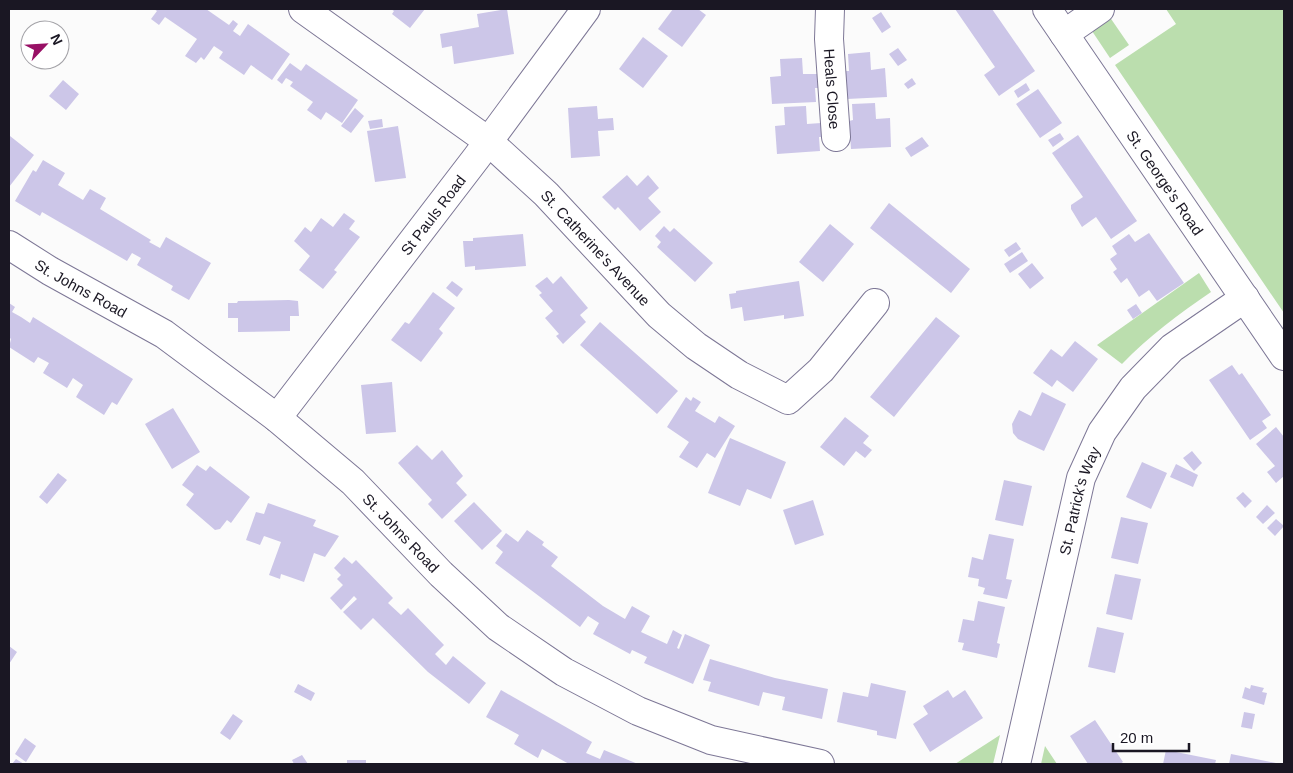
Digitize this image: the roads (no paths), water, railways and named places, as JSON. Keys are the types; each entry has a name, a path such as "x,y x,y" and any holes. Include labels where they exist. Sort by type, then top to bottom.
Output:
{"street":[{"name":"St. Catherine's Avenue","path":"303,9 488,141 546,194 659,315 696,346 732,371 788,400 821,370 875,303"},
{"name":"St Pauls Road","path":"277,418 586,9"},
{"name":"Heals Close","path":"830,9 818,40 836,137"},
{"name":"St. George's Road","path":"1047,9 1284,356"},
{"path":"1064,34 1100,9"},
{"name":"St. Johns Road","path":"9,245 50,271 164,334 277,418 353,482 441,574 498,626 564,672 638,711 711,740 820,764"},
{"name":"St. Patrick's Way","path":"1016,764 1081,478 1102,432 1133,388 1172,348 1245,298"}]}
